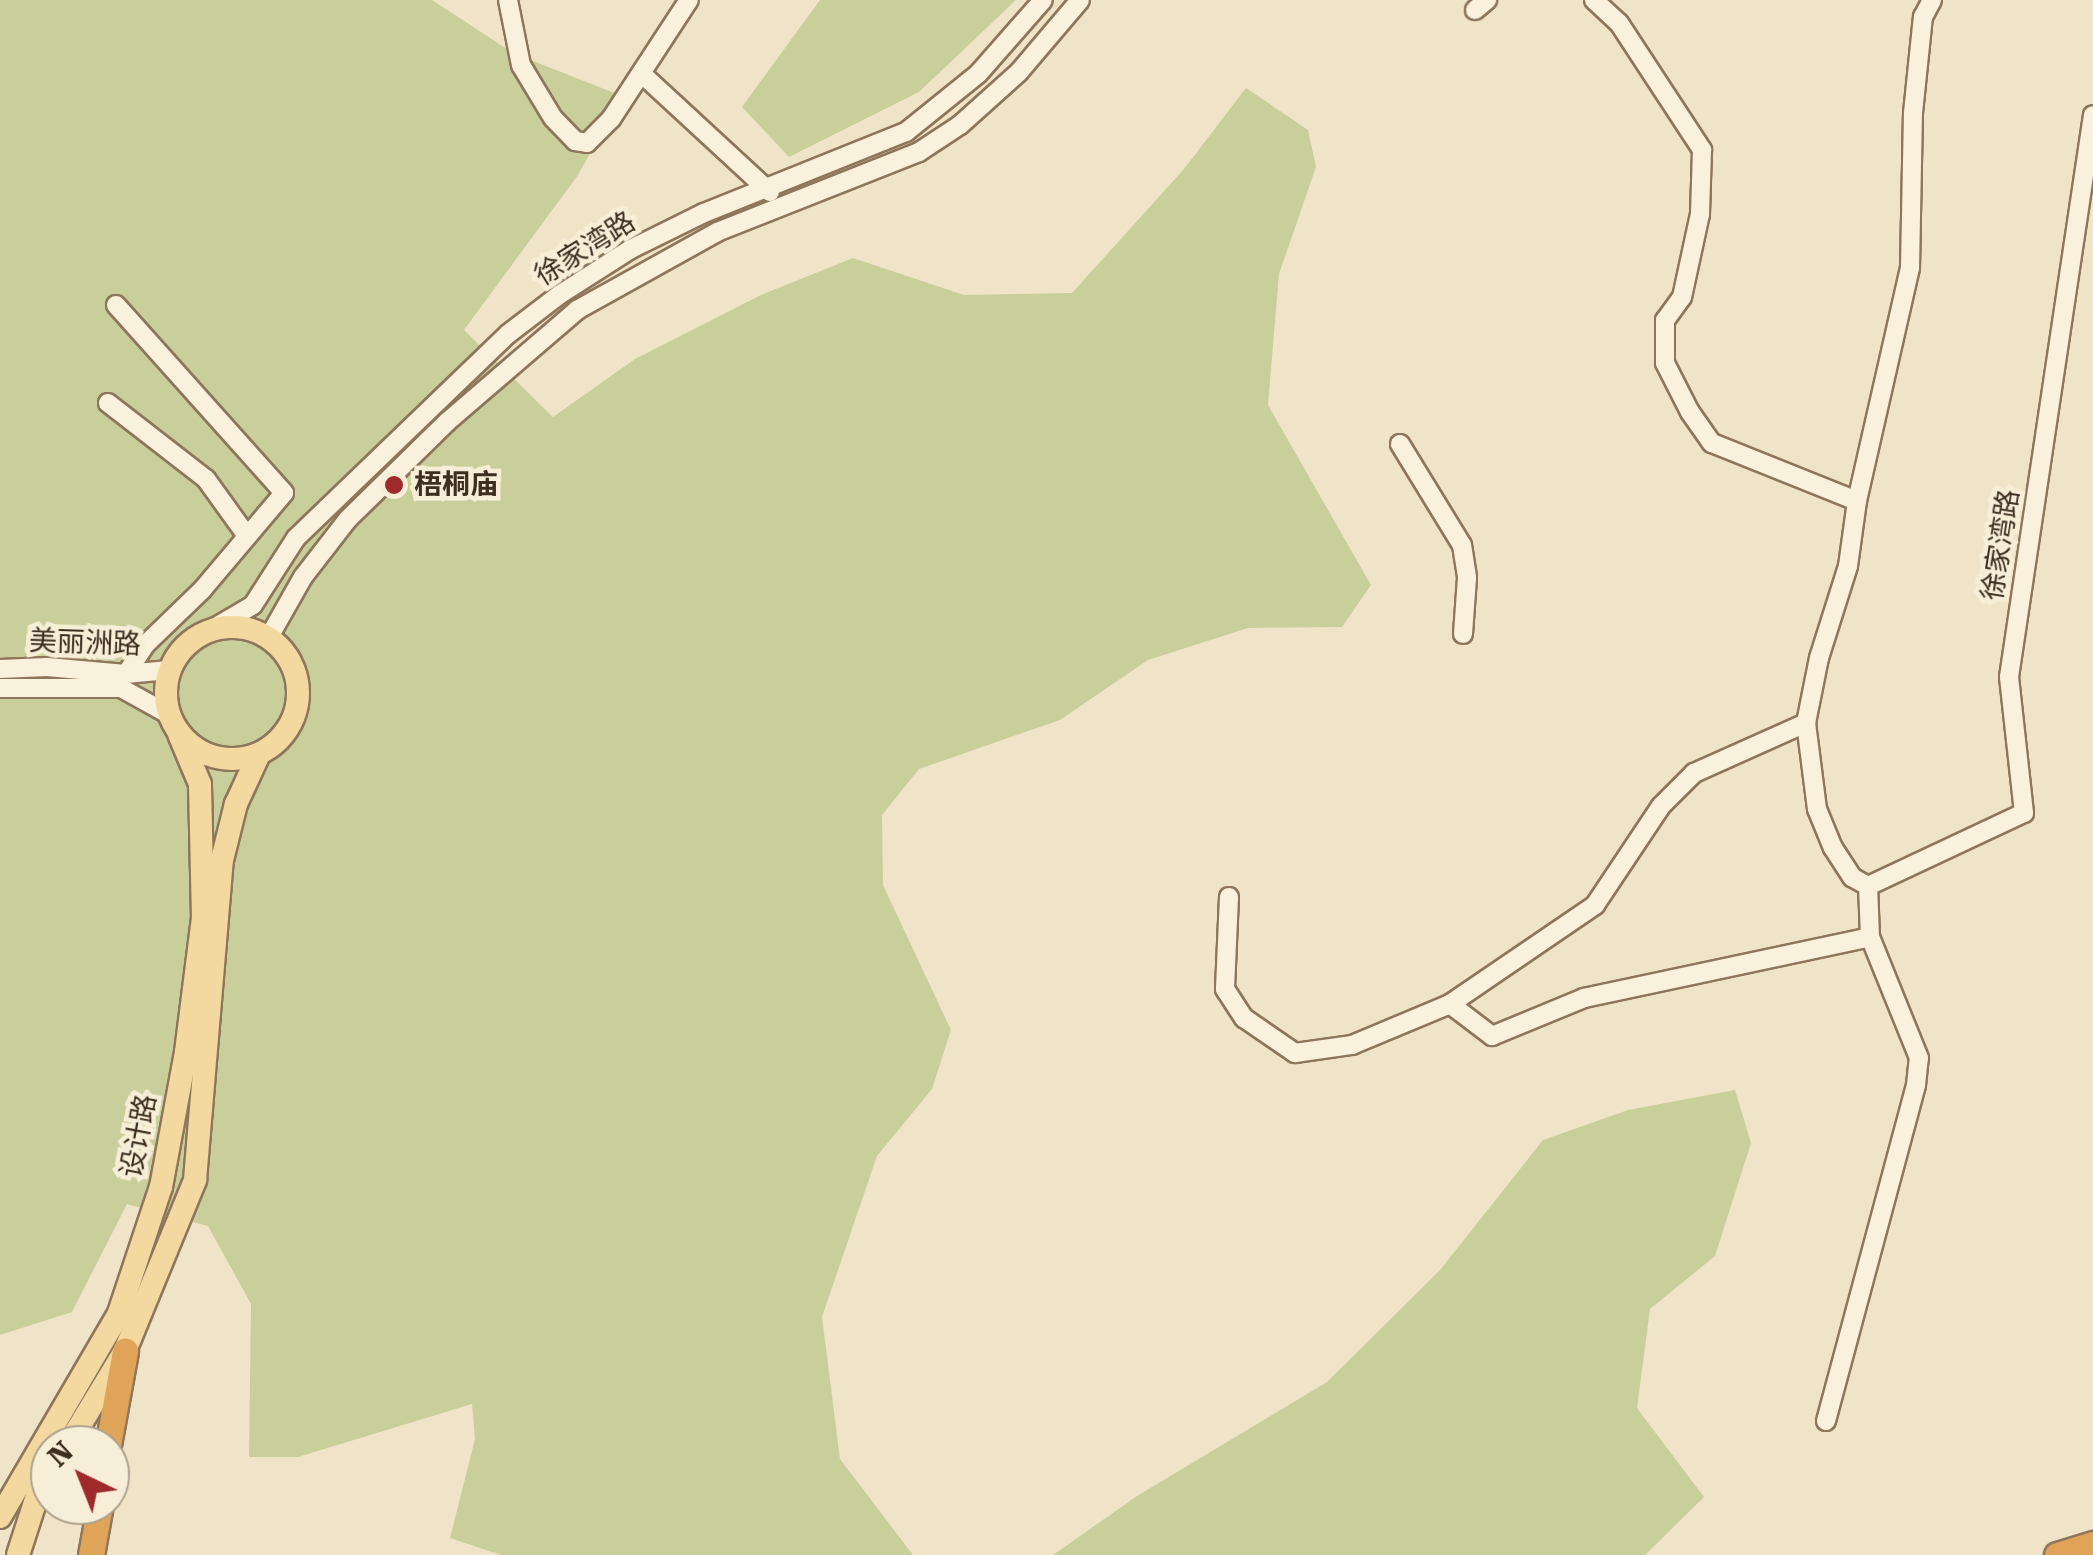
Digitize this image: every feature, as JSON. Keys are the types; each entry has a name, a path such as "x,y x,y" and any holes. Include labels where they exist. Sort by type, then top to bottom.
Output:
{"highway":[{"path":"112,1425 125,1351"},
{"path":"91,1555 96,1525"},
{"path":"2057,1555 2093,1544"}],"main road":[{"path":"214,628 252,629 270,638 284,651 299,688 289,728 259,754 238,760 216,758 195,749 174,724 165,692 169,670 195,637 214,628"},
{"name":"设计路","path":"0,1517 119,1313 160,1187 186,1052 203,918 200,784 174,724"},
{"name":"设计路","path":"80,1425 125,1351 195,1180 222,860 236,804 259,754"},
{"path":"18,1555 30,1518"}],"street":[{"path":"508,0 521,64 553,118 575,141 587,143 596,137 642,74 690,0"},
{"name":"徐家湾路","path":"214,628 253,605 296,538 508,334 631,249 766,188 906,132 978,74 1043,0"},
{"name":"徐家湾路","path":"270,638 303,577 348,519 446,422 578,310 639,272 716,232 918,152 960,125 1019,72 1080,0"},
{"path":"1594,0 1619,23 1702,150 1700,214 1682,296 1665,320 1665,363 1690,412 1712,443 1857,501"},
{"path":"1826,1421 1916,1085 1919,1058 1870,937 1868,886 1852,877 1832,848 1816,809 1806,722 1820,658 1848,566 1857,501 1910,268 1913,113 1923,17 1932,0"},
{"path":"642,74 783,206"},
{"name":"徐家湾路","path":"1868,886 2024,813 2009,677 2093,115"},
{"path":"116,305 284,494 202,590 144,645 126,674"},
{"path":"108,403 206,479 247,536"},
{"path":"1400,444 1462,545 1467,578 1463,634"},
{"name":"美丽洲路","path":"0,669 126,674 169,670"},
{"name":"美丽洲路","path":"0,688 120,688 174,724"},
{"path":"1230,896 1225,989 1244,1018 1294,1054 1352,1044 1450,1004 1595,904 1661,806 1694,772 1806,722"},
{"path":"1450,1004 1492,1036 1584,998 1870,937"}],"green space":[{"path":"0,0 432,0 513,53 622,96 578,175 464,330 553,417 635,359 761,295 853,258 964,295 1072,293 1184,169 1246,88 1308,130 1316,167 1279,274 1268,405 1371,585 1342,627 1248,628 1148,660 1060,720 919,769 882,815 883,885 951,1030 932,1089 877,1156 822,1317 840,1459 913,1555 501,1555 450,1538 475,1439 472,1404 298,1457 249,1457 251,1304 208,1226 127,1204 72,1312 0,1335"},
{"path":"820,0 1016,0 919,92 789,157 742,107"},
{"path":"1735,1090 1751,1143 1715,1256 1650,1309 1637,1408 1704,1497 1645,1555 1053,1555 1137,1496 1327,1382 1440,1270 1543,1140 1628,1110"}],"place":[{"name":"梧桐庙","path":"394,485"}]}
